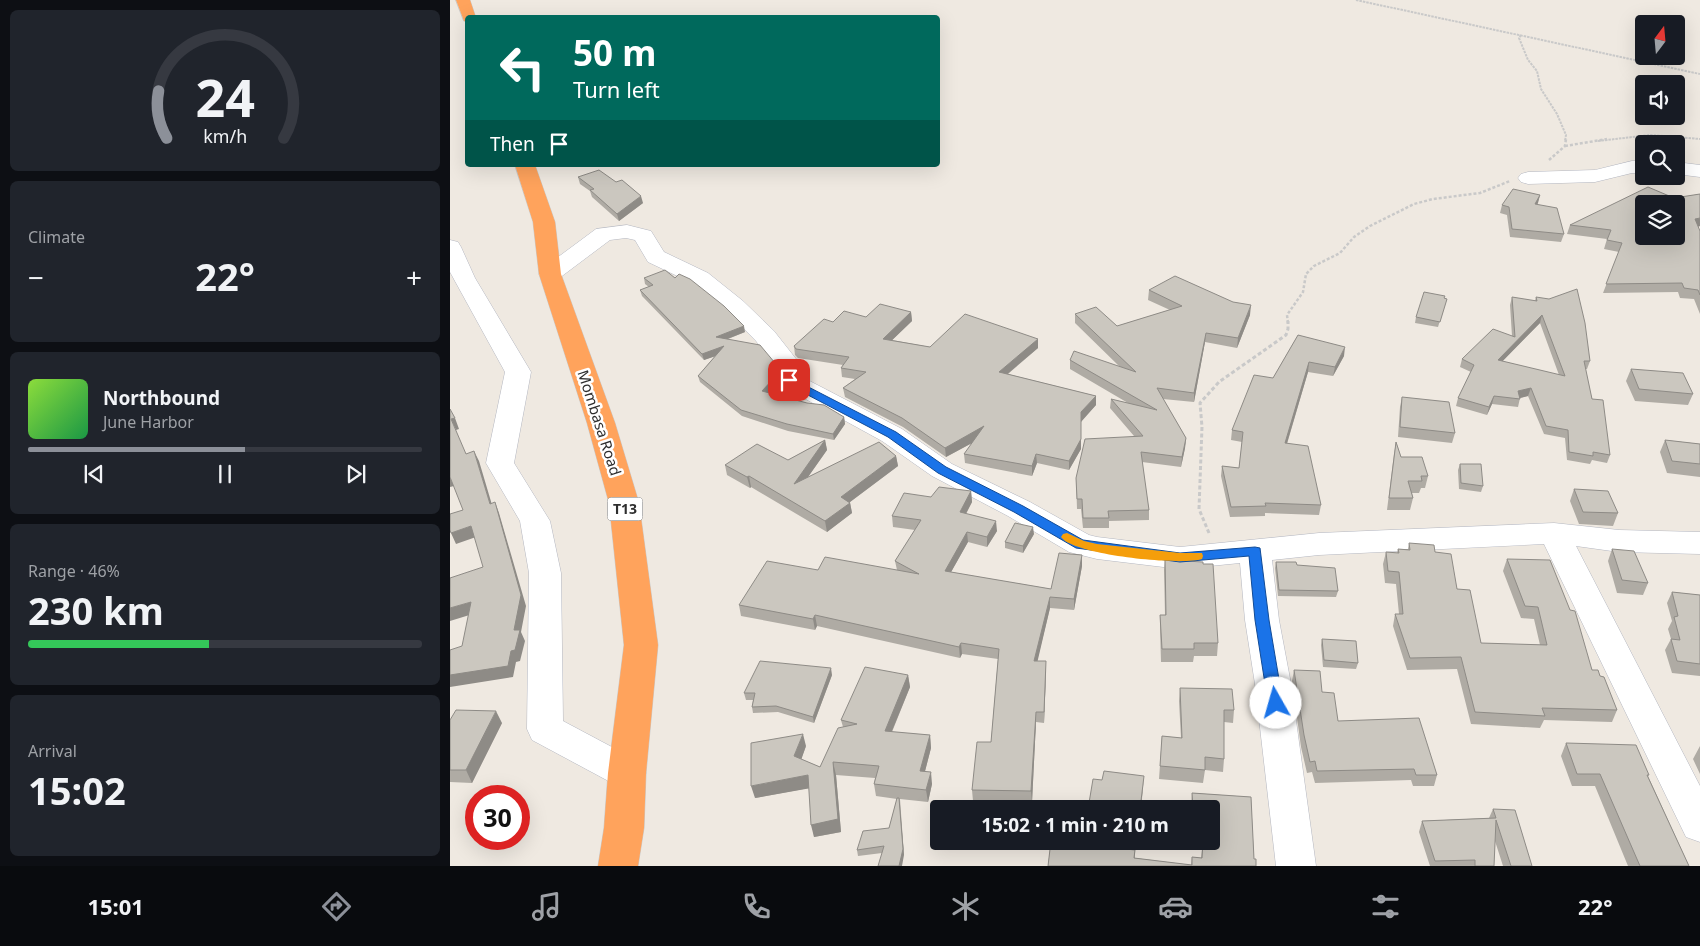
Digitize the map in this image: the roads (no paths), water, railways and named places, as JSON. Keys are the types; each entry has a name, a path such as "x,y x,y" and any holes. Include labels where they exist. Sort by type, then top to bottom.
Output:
{"highway":[{"path":"463,0 468,15"},
{"name":"Mombasa Road","path":"527,167 544,222 550,274 601,423 624,503 641,645 627,774 624,828 618,866"}],"street":[{"path":"1528,178 1595,176 1635,167"},
{"path":"1685,169 1700,171"},
{"path":"550,274 604,234 635,232 643,236 656,257 700,278 735,306 765,336 791,369 789,380 892,435 942,470 1019,509 1080,544 1180,558 1327,544 1554,533 1619,541 1700,543"},
{"path":"451,250 464,278 518,372 500,464 535,521 545,573 545,729 627,774"},
{"path":"1554,533 1700,825"},
{"path":"1239,553 1262,620 1273,684 1296,866"}]}
